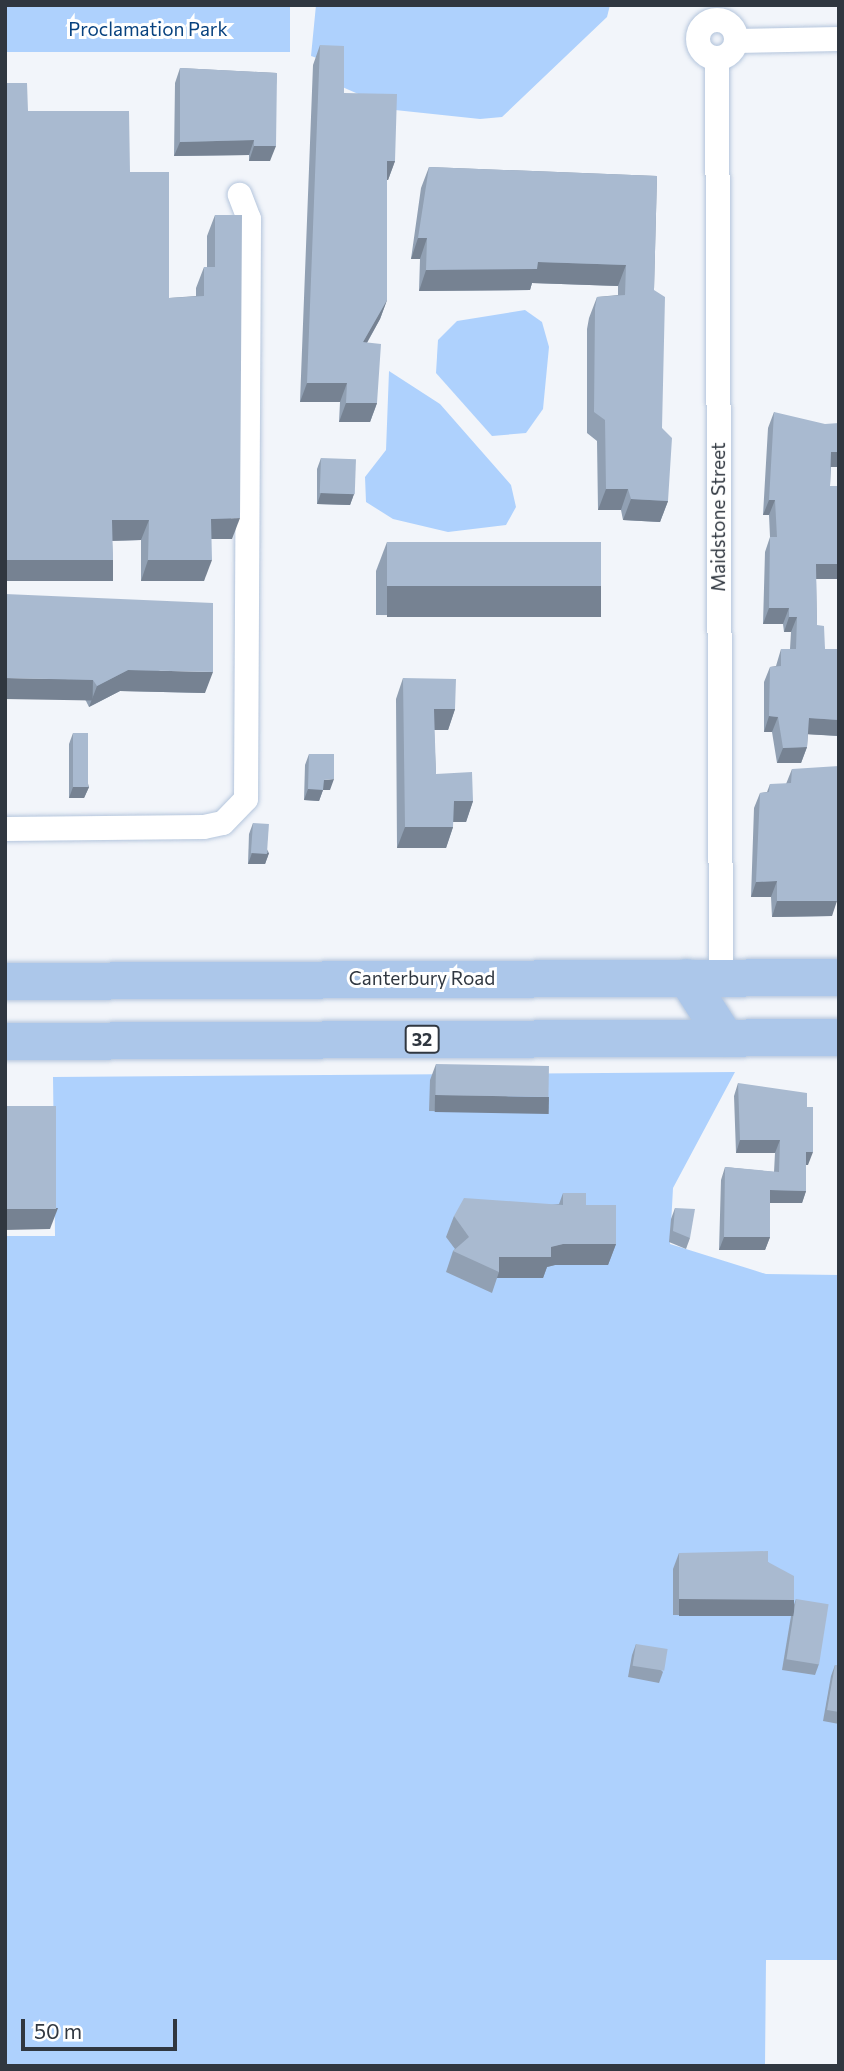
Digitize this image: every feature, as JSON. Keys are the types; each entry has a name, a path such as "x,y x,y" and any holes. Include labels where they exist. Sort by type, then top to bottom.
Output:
{"main road":[{"path":"704,977 725,1038"},
{"name":"Canterbury Road","path":"5,981 839,977"},
{"name":"32","path":"5,1041 839,1037"}],"street":[{"path":"717,13 731,26 736,41 730,53 717,58 703,52 697,38 703,25 717,13"},
{"path":"736,41 839,39"},
{"name":"Maidstone Street","path":"704,977 717,58"},
{"path":"5,829 204,827 223,823 246,799 249,245 240,195"}],"green space":[{"name":"Proclamation Park","path":"5,5 290,5 290,52 5,52"},
{"path":"316,5 610,5 607,17 502,117 480,119 395,110 340,86 335,64 311,56"},
{"path":"525,310 542,322 549,347 543,409 526,433 492,436 436,373 438,340 457,321"},
{"path":"389,371 440,404 511,485 516,507 506,525 448,532 393,519 366,502 365,477 386,450"},
{"path":"735,1072 673,1188 670,1244 766,1274 839,1275 839,1960 766,1960 765,2066 5,2066 5,1236 55,1236 53,1077"}],"building":[{"path":"320,45 344,46 344,93 397,94 395,161 387,161 387,300 363,342 381,344 377,403 346,403 347,383 307,383"},
{"path":"180,68 277,73 276,146 254,146 254,140 180,142"},
{"path":"5,83 27,83 28,111 129,111 130,172 169,172 169,298 204,296 204,267 215,267 215,215 242,215 240,518 211,519 212,560 148,560 149,520 112,520 113,560 5,560"},
{"path":"429,167 657,176 654,290 665,297 662,428 672,438 668,501 631,499 628,489 606,489 605,420 594,412 595,308 597,297 625,295 626,265 538,262 537,269 426,270 427,238 418,238"},
{"path":"774,412 825,424 839,423 839,452 831,452 830,486 839,486 839,564 816,564 817,625 824,626 825,649 839,649 839,720 809,718 807,747 783,748 778,717 769,716 770,667 781,666 781,649 796,649 797,617 789,617 789,608 769,608 770,537 777,537 775,500 769,500"},
{"path":"321,458 356,459 355,494 320,493"},
{"path":"387,542 601,542 601,586 387,586"},
{"path":"5,594 213,603 213,672 128,670 97,686 93,680 5,678"},
{"path":"403,678 456,679 455,709 434,709 436,774 472,772 473,801 454,801 453,827 405,827"},
{"path":"73,733 88,733 88,787 73,787"},
{"path":"309,754 334,754 334,779 324,780 323,790 308,789"},
{"path":"839,766 837,901 777,901 777,881 756,882 760,793 769,792 770,784 791,783 792,769"},
{"path":"253,823 269,824 267,854 251,853"},
{"path":"436,1064 549,1066 548,1097 435,1095"},
{"path":"738,1083 807,1093 807,1107 813,1107 813,1152 806,1152 806,1191 770,1190 770,1237 724,1237 725,1167 779,1172 780,1140 740,1140"},
{"path":"5,1106 56,1106 56,1209 5,1209"},
{"path":"563,1193 586,1193 586,1205 616,1205 616,1244 563,1244 551,1247 551,1257 499,1257 499,1272 453,1251 469,1237 454,1216 464,1198 563,1205"},
{"path":"675,1208 695,1209 690,1238 673,1231"},
{"path":"768,1551 768,1562 794,1576 794,1600 679,1599 679,1553"},
{"path":"796,1599 829,1604 819,1664 786,1659"},
{"path":"636,1644 668,1649 664,1671 633,1666"},
{"path":"835,1665 839,1665 839,1712 827,1710"}]}
